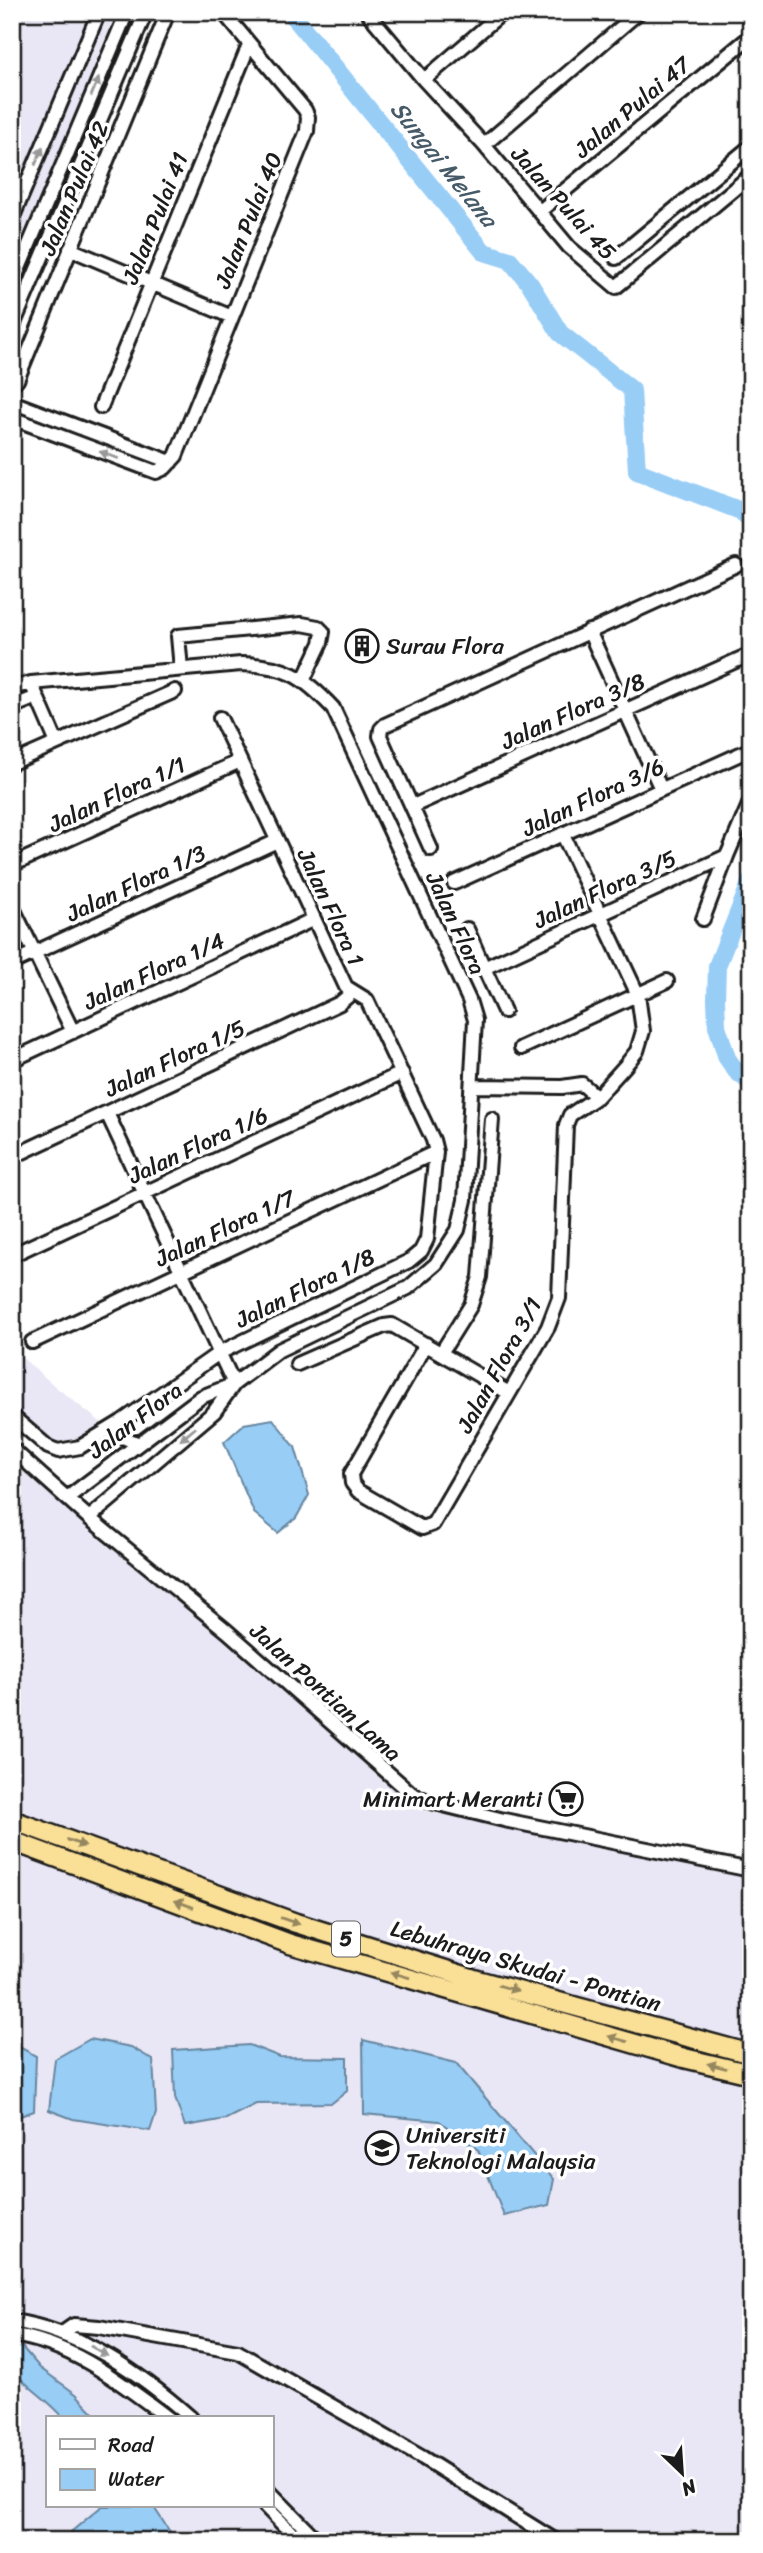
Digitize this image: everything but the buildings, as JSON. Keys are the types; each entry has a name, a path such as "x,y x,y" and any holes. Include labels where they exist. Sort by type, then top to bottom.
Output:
{"highway":[{"name":"Lebuhraya Skudai - Pontian","path":"12,1820 296,1923 481,1981 751,2054"},
{"name":"Lebuhraya Skudai - Pontian","path":"12,1841 290,1944 670,2054 751,2074"}],"street":[{"path":"12,219 99,12"},
{"path":"12,285 127,12"},
{"path":"12,328 146,12"},
{"name":"Jalan Pulai 42","path":"17,380 168,12"},
{"name":"Jalan Pulai 40","path":"171,462 176,456 307,131 305,110 223,12"},
{"path":"424,80 503,12"},
{"path":"484,145 639,12"},
{"name":"Jalan Pulai 45","path":"369,13 569,247 616,287 751,175"},
{"name":"Jalan Pulai 47","path":"540,211 751,36"},
{"name":"Jalan Pulai 41","path":"101,407 250,45"},
{"path":"616,258 751,146"},
{"path":"71,249 232,317"},
{"path":"12,402 171,462"},
{"path":"12,418 156,472 171,462"},
{"path":"431,849 380,736 385,725 736,565"},
{"path":"181,669 178,636 302,624 318,627 323,632 321,643 303,681"},
{"path":"589,631 661,789"},
{"name":"Jalan Flora 3/8","path":"412,806 751,654"},
{"name":"Jalan Flora","path":"12,688 31,683 267,664 284,670 317,691 333,708 469,1000 475,1020 465,1200 458,1230 436,1264 408,1289 279,1350 234,1384 201,1397 67,1498"},
{"path":"31,683 57,743"},
{"path":"12,762 175,691"},
{"path":"12,707 37,697"},
{"name":"Jalan Flora 1","path":"220,718 346,987 367,1000 433,1140 436,1152 427,1239 421,1251 409,1261"},
{"name":"Jalan Flora 3/6","path":"454,883 749,750"},
{"name":"Jalan Flora 1/1","path":"12,865 240,761"},
{"path":"703,919 751,800"},
{"name":"Jalan Flora 3/1","path":"426,1344 351,1474 352,1483 358,1491 422,1528 433,1524 548,1328 559,1298 566,1125 570,1115 597,1097 625,1066 642,1038 638,995 563,835"},
{"name":"Jalan Flora 1/3","path":"12,963 277,841"},
{"name":"Jalan Flora 3/5","path":"484,968 727,856"},
{"path":"12,905 73,1032"},
{"name":"Jalan Flora 1/4","path":"12,1060 314,919"},
{"path":"467,929 504,1011"},
{"path":"522,1048 667,981"},
{"name":"Jalan Flora 1/5","path":"12,1157 341,1003 353,992"},
{"name":"Jalan Flora 1/6","path":"12,1255 402,1073"},
{"path":"473,1086 562,1087 582,1084 597,1097"},
{"path":"107,1113 234,1384"},
{"path":"441,1353 471,1306 480,1277 492,1119"},
{"name":"Jalan Flora 1/7","path":"32,1342 436,1152"},
{"name":"Jalan Flora 1/8","path":"12,1416 48,1447 58,1451 80,1447 113,1433 219,1353 409,1261"},
{"path":"297,1364 384,1326 392,1325 509,1393"},
{"name":"Jalan Flora","path":"89,1518 214,1412 234,1384"},
{"path":"113,1433 137,1443"},
{"path":"111,1464 118,1447 113,1433"},
{"name":"Jalan Pontian Lama","path":"12,1450 89,1518 227,1631 411,1793 427,1801 504,1820 751,1870"},
{"path":"12,2321 61,2334 118,2361 188,2416"},
{"path":"61,2334 74,2325 99,2327 238,2353 423,2458 556,2541"},
{"path":"12,2335 48,2343 78,2357 115,2379 164,2416"},
{"path":"273,2495 318,2541"},
{"path":"267,2508 299,2541"}],"shaded area":[{"path":"12,12 116,12 12,275"},
{"path":"12,1349 107,1427 57,1454 12,1420"},
{"name":"Universiti Teknologi Malaysia","path":"12,1456 258,1664 408,1800 426,1811 751,1877 751,2541 12,2541"}],"water":[{"path":"273,1419 295,1447 309,1495 296,1518 278,1533 254,1513 224,1442 244,1424"},
{"path":"90,2039 131,2047 153,2060 156,2113 150,2131 73,2119 49,2110 55,2059"},
{"path":"363,2040 456,2063 554,2179 549,2205 504,2216 478,2150 439,2121 364,2114"},
{"path":"12,2043 36,2056 34,2111 12,2119"},
{"path":"249,2045 280,2057 347,2058 347,2091 332,2103 256,2104 226,2119 185,2126 175,2098 173,2050"},
{"path":"12,2346 22,2347 40,2368 76,2394 97,2416 62,2416 12,2370"},
{"path":"100,2508 154,2508 176,2541 73,2541 71,2532"}],"waterway":[{"name":"Sungai Melana","path":"290,12 484,252 510,260 530,284 560,333 632,390 637,471 741,511 751,522"},
{"name":"Sungai Melana","path":"751,881 717,966 716,999 717,1026 727,1058 736,1071 751,1083"}],"place":[{"name":"Surau Flora","path":"362,646"},
{"name":"Minimart Meranti","path":"566,1799"},
{"name":"Universiti Teknologi Malaysia","path":"382,2148"}]}
